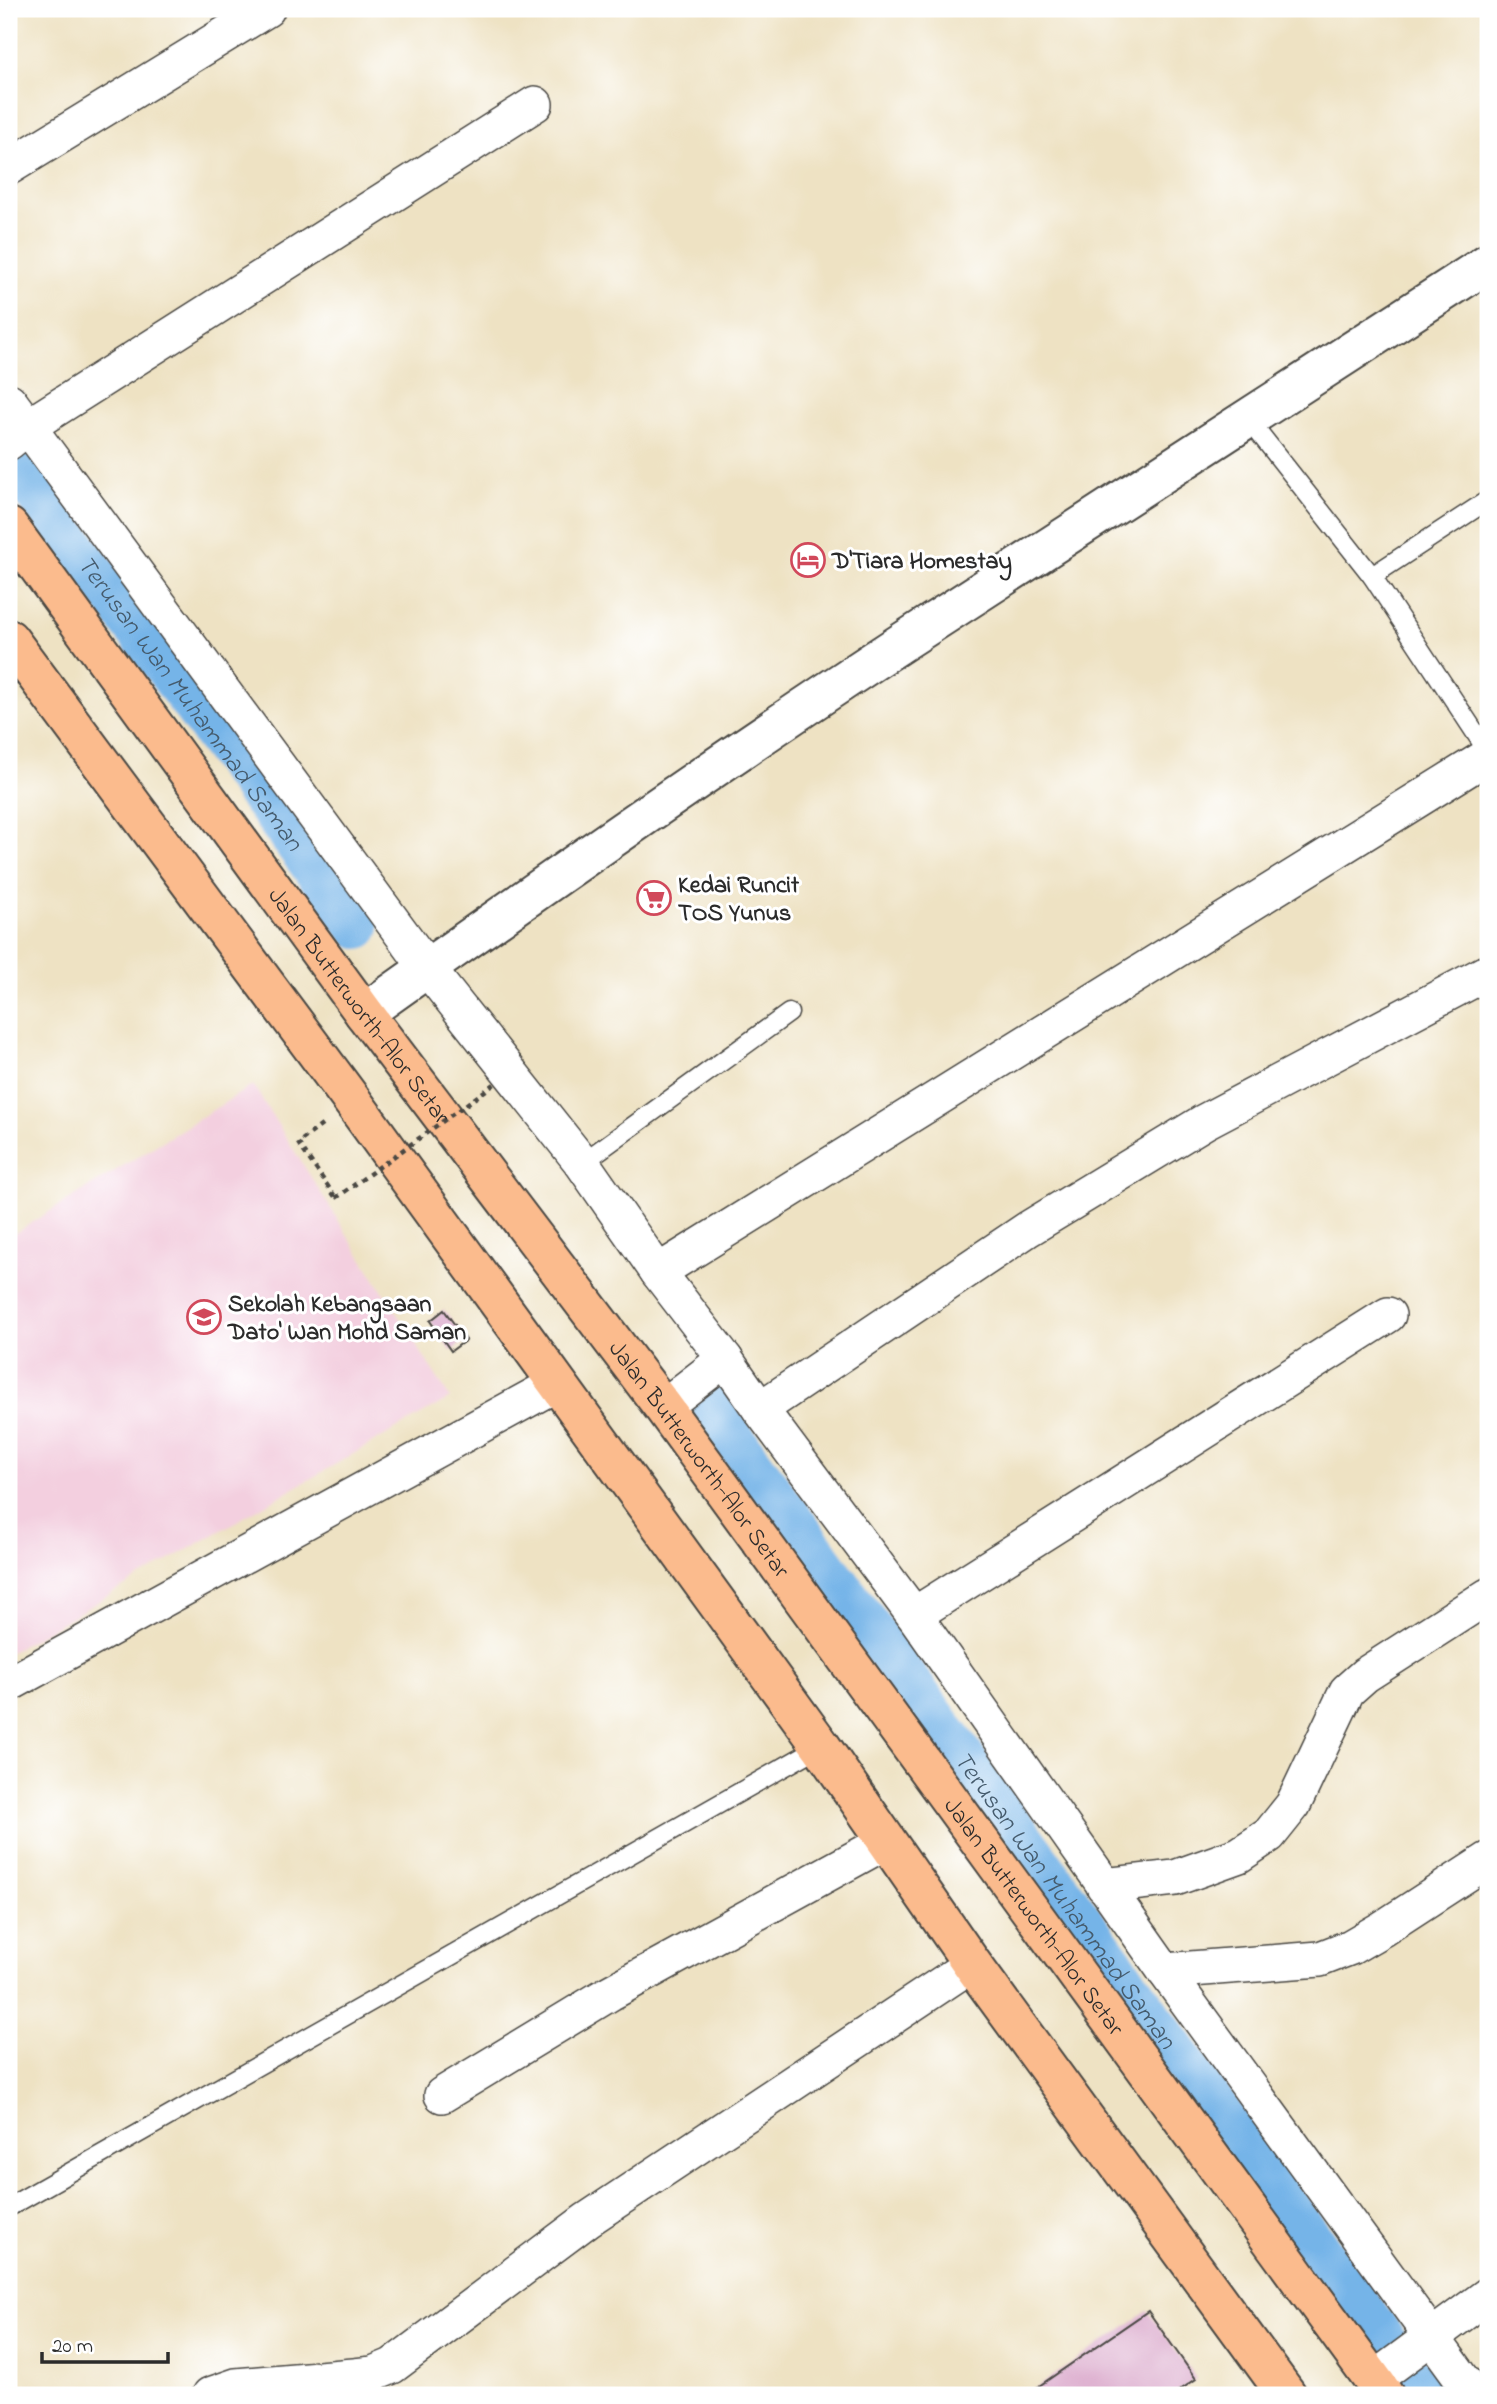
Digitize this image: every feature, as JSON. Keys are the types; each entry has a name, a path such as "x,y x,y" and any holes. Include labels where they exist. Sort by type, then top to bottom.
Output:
{"main road":[{"name":"Jalan Butterworth-Alor Setar","path":"9,527 364,1013 663,1407 1379,2388"},
{"path":"9,639 353,1102 821,1746 972,1964 1287,2395"}],"street":[{"path":"9,167 267,9"},
{"path":"535,104 15,423 427,968 582,1163 658,1272 914,1615 1165,1971 1475,2395"},
{"path":"364,1013 680,791 901,643 1488,263"},
{"path":"658,1272 1488,754"},
{"path":"760,1409 1028,1229 1192,1129 1488,972"},
{"path":"914,1615 1388,1315"},
{"path":"663,1407 725,1359"},
{"path":"9,1684 556,1384"},
{"path":"1104,1886 1175,1878 1239,1855 1269,1835 1293,1805 1347,1691 1366,1675 1488,1596"},
{"path":"442,2095 610,1993 887,1841"},
{"path":"1165,1971 1320,1959 1351,1947 1382,1929 1488,1860"},
{"path":"210,2395 236,2386 373,2374 392,2366 587,2220 972,1964"},
{"path":"1379,2388 1432,2336 1488,2295"}],"lane":[{"path":"1249,420 1372,576 1488,754"},
{"path":"1372,576 1488,500"},
{"path":"582,1163 789,1013"},
{"path":"9,2207 821,1746"}],"path":[{"path":"298,1143 336,1198 495,1083"}],"shaded area":[{"name":"Sekolah Kebangsaan Dato' Wan Mohd Saman","path":"253,1085 450,1398 9,1653 9,1231 12,1235"}],"building":[{"path":"444,1310 466,1340 451,1351 430,1321"},
{"path":"1148,2311 1196,2379 1173,2395 1026,2395"}],"waterway":[{"name":"Terusan Wan Muhammad Saman","path":"23,476 358,927"},
{"name":"Terusan Wan Muhammad Saman","path":"708,1404 1424,2395"}],"place":[{"name":"D'Tiara Homestay","path":"808,560"},
{"name":"Kedai Runcit TOS Yunus","path":"654,898"},
{"name":"Sekolah Kebangsaan Dato' Wan Mohd Saman","path":"204,1317"}]}
